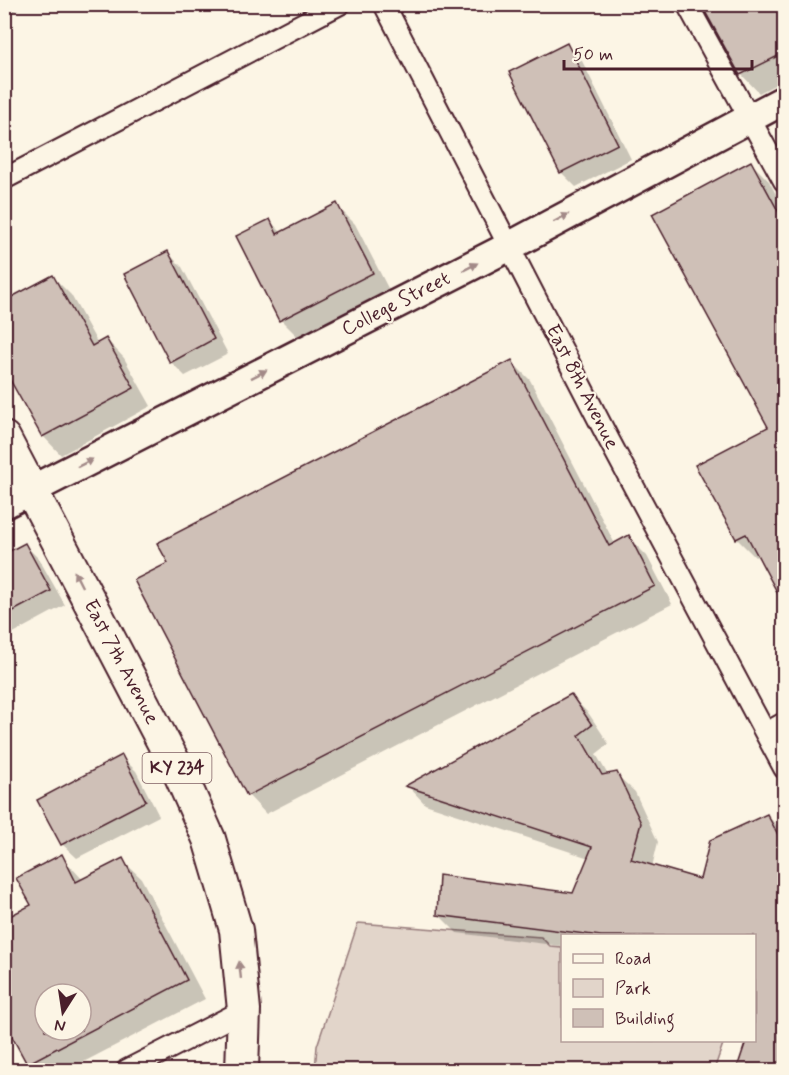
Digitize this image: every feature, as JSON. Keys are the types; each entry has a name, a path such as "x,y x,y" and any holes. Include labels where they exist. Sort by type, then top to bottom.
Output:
{"main road":[{"name":"East 7th Avenue","path":"4,438 33,489 181,777 209,839 236,930 244,1010 242,1071"}],"street":[{"path":"4,179 340,4"},
{"name":"East 8th Avenue","path":"384,4 609,440 784,768"},
{"path":"687,4 784,181"},
{"name":"College Street","path":"4,504 510,246 784,100"},
{"path":"766,733 784,723"},
{"path":"127,1071 244,1010"}],"green space":[{"path":"358,923 541,937 550,946 561,947 561,1042 724,1042 714,1070 315,1070 317,1046"}],"building":[{"path":"701,4 784,4 784,53 740,75"},
{"path":"567,43 618,144 560,173 509,72"},
{"path":"751,161 784,222 784,605 746,534 736,539 695,465 768,427 652,214"},
{"path":"337,203 373,273 279,321 236,236 270,219 277,234"},
{"path":"168,251 214,339 170,363 124,274"},
{"path":"53,275 92,346 106,338 134,388 42,437 4,369 4,301"},
{"path":"512,360 609,546 629,535 655,586 247,796 134,580 168,563 157,543"},
{"path":"25,543 51,591 4,616 4,554"},
{"path":"571,694 592,725 579,735 602,775 617,772 641,823 631,859 700,879 710,840 767,814 784,846 784,1071 736,1071 746,1042 756,1042 756,934 585,934 437,915 439,875 573,893 592,847 405,786"},
{"path":"122,755 146,801 61,845 37,800"},
{"path":"62,854 76,882 123,858 187,980 93,1029 93,982 33,982 33,1042 69,1042 27,1064 4,1022 4,919 31,905 16,878"}]}
